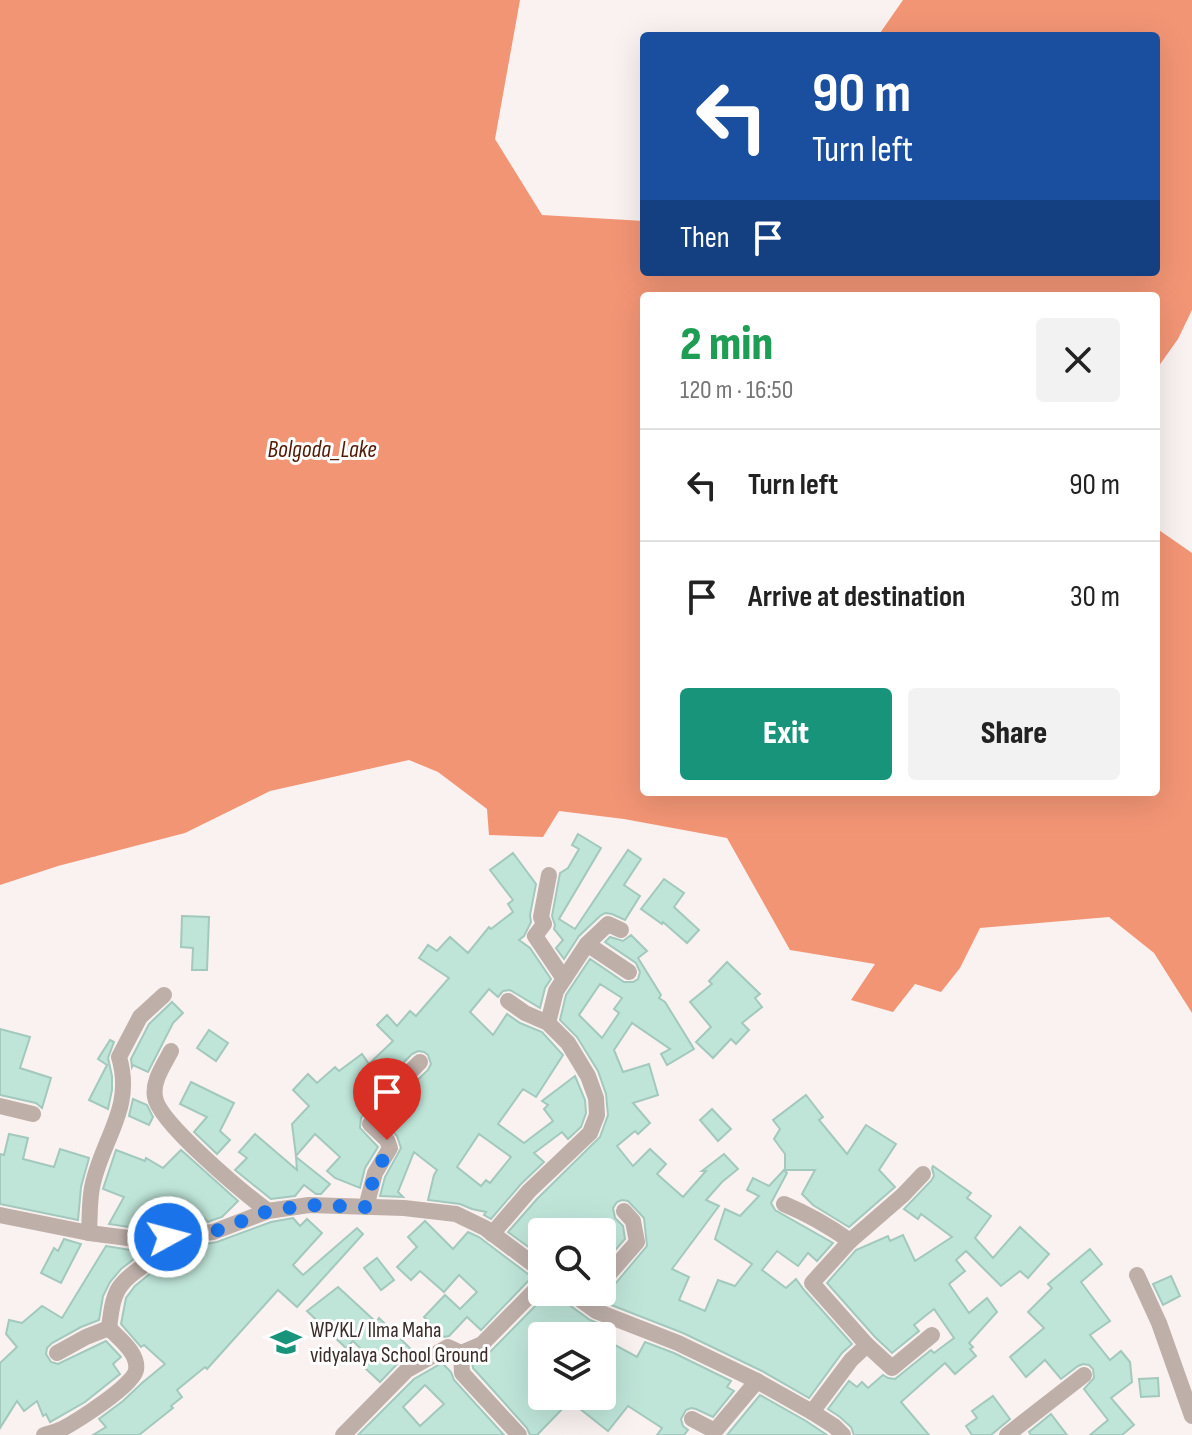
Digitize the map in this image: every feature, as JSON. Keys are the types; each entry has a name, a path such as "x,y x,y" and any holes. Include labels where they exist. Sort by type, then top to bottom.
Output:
{"street":[{"path":"549,875 541,917 544,924 535,936 564,979"},
{"path":"548,1023 556,991 587,944 608,924 621,930"},
{"path":"587,944 629,972"},
{"path":"89,1233 92,1185 124,1097 124,1073 119,1057 140,1017 164,995"},
{"path":"492,1234 529,1191 590,1133 597,1115 596,1098 588,1076 568,1043 548,1023 508,1001"},
{"path":"171,1051 157,1076 154,1095 158,1109 210,1163 268,1211"},
{"path":"366,1207 375,1173 390,1148 387,1140 370,1124 398,1084 420,1062"},
{"path":"0,1106 33,1114"},
{"path":"923,1174 850,1241 812,1283 867,1345 892,1368 932,1335"},
{"path":"784,1204 802,1211 850,1241"},
{"path":"0,1215 89,1233 144,1240 213,1232 268,1211 309,1205 404,1208 456,1214 492,1234 528,1261"},
{"path":"616,1266 637,1242 633,1221 624,1211"},
{"path":"44,1435 59,1431 86,1415 132,1380 137,1369 134,1356 109,1328 112,1307 120,1285 165,1248 168,1237"},
{"path":"1137,1275 1159,1323 1192,1416"},
{"path":"343,1435 407,1370 448,1347 461,1353 482,1344 528,1297"},
{"path":"594,1306 596,1311 678,1343 757,1381 812,1412 843,1435"},
{"path":"57,1353 109,1328"},
{"path":"812,1412 851,1360 867,1345"},
{"path":"461,1353 462,1373 519,1435"},
{"path":"1016,1433 1084,1375"},
{"path":"692,1419 715,1431 757,1381"}],"water":[{"name":"Bolgoda_Lake","path":"0,0 520,0 495,139 542,215 640,221 640,276 1160,276 1160,32 881,32 903,0 1192,0 1192,310 1178,339 1160,364 1160,292 640,292 640,796 1160,796 1160,531 1192,553 1192,1013 1154,953 1109,917 980,928 960,968 941,992 915,984 893,1012 851,1000 875,964 790,950 727,838 624,819 559,811 543,837 489,835 487,809 438,772 409,760 270,791 185,833 58,866 0,885"}],"building":[{"path":"578,834 601,848 559,919 575,929 628,850 641,859 624,885 640,896 625,920 612,914 600,916 579,936 564,959 556,948 563,940 554,929 552,916 560,873 568,868 579,849 572,845"},
{"path":"513,853 536,884 531,922 519,940 530,948 551,979 545,988 540,1008 510,990 503,991 498,997 489,989 470,1012 493,1035 507,1014 542,1032 563,1055 536,1097 523,1089 498,1124 524,1143 553,1121 544,1109 548,1105 542,1101 575,1076 585,1100 586,1113 581,1127 568,1139 562,1132 534,1153 544,1162 491,1219 484,1215 486,1212 460,1204 428,1200 437,1170 414,1152 398,1192 403,1197 380,1196 385,1177 401,1148 397,1136 384,1123 406,1091 428,1070 431,1064 424,1052 412,1054 390,1076 361,1118 360,1128 378,1147 365,1168 360,1188 335,1178 327,1171 340,1157 315,1134 296,1156 292,1124 309,1106 293,1090 308,1074 317,1083 335,1067 339,1071 362,1054 369,1064 393,1041 377,1025 387,1015 397,1026 410,1011 416,1016 449,978 419,958 428,945 437,951 450,937 468,953 489,927 491,929 513,912 508,904 513,900 490,870","holes":["479,1134 511,1157 490,1183 486,1180 481,1186 457,1167"]},
{"path":"664,879 684,893 674,907 699,930 687,943 663,922 641,909"},
{"path":"182,916 209,917 207,970 192,970 193,948 181,947"},
{"path":"631,935 647,951 638,958 661,995 659,998 665,1002 694,1049 667,1065 661,1054 670,1049 632,1023 614,1050 623,1072 649,1064 658,1095 633,1103 650,1123 617,1146 633,1166 650,1149 666,1164 657,1174 683,1197 706,1171 702,1171 724,1154 738,1169 706,1200 719,1206 672,1269 689,1277 679,1300 705,1311 718,1280 735,1286 752,1264 715,1239 725,1209 740,1216 759,1196 747,1190 753,1178 769,1186 784,1170 787,1173 771,1203 775,1210 833,1243 817,1261 808,1253 798,1266 777,1251 762,1270 786,1288 796,1279 852,1344 809,1398 762,1371 683,1333 614,1306 616,1283 647,1246 644,1218 628,1201 617,1202 613,1208 615,1218 528,1218 528,1247 508,1232 600,1137 608,1115 606,1094 598,1071 577,1037 560,1020 566,995 590,959 624,982 638,979 640,972 636,963 605,942 610,937 623,941","holes":["600,984 622,998 614,1009 619,1013 602,1038 579,1015"]},
{"path":"727,962 760,994 755,998 762,1007 742,1023 749,1030 736,1044 731,1039 713,1058 696,1042 711,1027 690,1002 712,984 709,981"},
{"path":"172,1002 183,1013 173,1023 148,1072 132,1067 131,1059 149,1024"},
{"path":"0,1029 30,1037 20,1068 51,1078 42,1108 36,1103 0,1095"},
{"path":"209,1030 228,1043 216,1061 197,1048"},
{"path":"110,1040 114,1042 108,1058 112,1090 108,1109 89,1100 107,1065 98,1059"},
{"path":"191,1082 234,1103 220,1131 230,1140 217,1154 194,1132 207,1117 180,1104"},
{"path":"806,1095 823,1117 819,1120 847,1154 866,1125 896,1144 879,1170 895,1187 849,1227 813,1205 802,1194 815,1170 785,1170 785,1154 774,1139 780,1129 773,1120"},
{"path":"133,1099 147,1105 153,1117 149,1125 129,1116"},
{"path":"712,1109 731,1129 718,1141 700,1120"},
{"path":"9,1134 28,1138 23,1159 54,1167 60,1149 89,1158 81,1187 78,1220 0,1204 0,1154 4,1155"},
{"path":"255,1134 297,1170 296,1157 330,1184 321,1194 304,1185 295,1196 271,1199 235,1170 247,1158 239,1152"},
{"path":"116,1150 145,1161 146,1158 163,1168 181,1150 238,1201 222,1217 208,1222 192,1206 175,1223 156,1204 142,1229 109,1224 124,1197 103,1189"},
{"path":"933,1166 971,1193 967,1198 991,1216 975,1238 993,1258 1020,1227 1049,1254 1028,1278 1020,1271 1001,1286 966,1251 956,1260 965,1271 949,1284 969,1313 987,1298 997,1312 969,1343 976,1356 955,1374 945,1363 901,1402 929,1435 854,1435 851,1427 828,1409 849,1381 857,1387 862,1382 868,1388 883,1375 895,1379 931,1350 934,1353 954,1338 934,1309 914,1325 919,1331 892,1353 827,1283 856,1250 888,1236 890,1241 903,1235 915,1261 952,1237 921,1214 918,1219 904,1209 931,1181"},
{"path":"293,1218 300,1226 307,1219 322,1233 293,1265 303,1275 357,1228 363,1234 297,1307 278,1290 207,1369 205,1367 177,1390 182,1397 171,1406 173,1408 139,1435 93,1435 106,1427 99,1419 165,1364 144,1345 141,1347 121,1324 126,1298 135,1286 168,1259 176,1266 205,1244"},
{"path":"616,1219 623,1226 625,1239 616,1249"},
{"path":"425,1221 453,1249 468,1232 528,1274 528,1281 481,1330 467,1317 449,1336 444,1337 424,1317 445,1295 460,1309 477,1292 459,1275 444,1292 420,1271 411,1280 397,1267 417,1247 408,1237"},
{"path":"64,1239 81,1244 61,1283 41,1273 54,1248 58,1251"},
{"path":"106,1246 143,1252 110,1282 103,1296 99,1320 52,1343 46,1354 51,1362 58,1364 106,1341 121,1357 113,1364 120,1374 85,1402 50,1422 46,1414 43,1416 37,1401 24,1411 17,1401 0,1428 0,1363 17,1347 6,1334 9,1320 22,1323 42,1306 62,1318"},
{"path":"1090,1249 1102,1264 1081,1282 1110,1321 1090,1335 1110,1360 1121,1351 1130,1362 1132,1382 1111,1398 1134,1425 1122,1435 1090,1435 1108,1420 1084,1389 1094,1378 1089,1365 1078,1366 1061,1379 1045,1360 1026,1377 1010,1357 1044,1328 1028,1312 1052,1288 1048,1284"},
{"path":"377,1258 394,1280 381,1290 364,1268"},
{"path":"1171,1276 1180,1296 1163,1305 1153,1284"},
{"path":"338,1287 376,1322 379,1318 415,1353 399,1362 380,1382 364,1367 372,1360 353,1341 346,1348 307,1311"},
{"path":"535,1306 571,1306 595,1322 528,1322 528,1410 561,1410 537,1435 530,1435 473,1368 472,1360 490,1352"},
{"path":"645,1342 731,1381 727,1387 734,1391 713,1417 696,1409 686,1410 681,1419 688,1430 684,1435 657,1435 662,1428 628,1406 608,1431 581,1410 616,1410 616,1346 637,1357"},
{"path":"442,1363 504,1435 358,1435 414,1379","holes":["425,1385 444,1404 420,1426 403,1407"]},
{"path":"1158,1378 1159,1396 1141,1397 1139,1379"},
{"path":"760,1395 806,1421 827,1435 727,1435"},
{"path":"993,1396 1010,1419 991,1435 972,1435 966,1426 977,1418 972,1411"},
{"path":"1051,1414 1067,1435 1031,1435 1029,1432"}],"place":[{"name":"WP/KL/ Ilma Maha vidyalaya School Ground","path":"286,1342"}],"route":[{"path":"168,1237 213,1232 268,1211 309,1205 366,1207 375,1173 390,1148 387,1140"}]}
